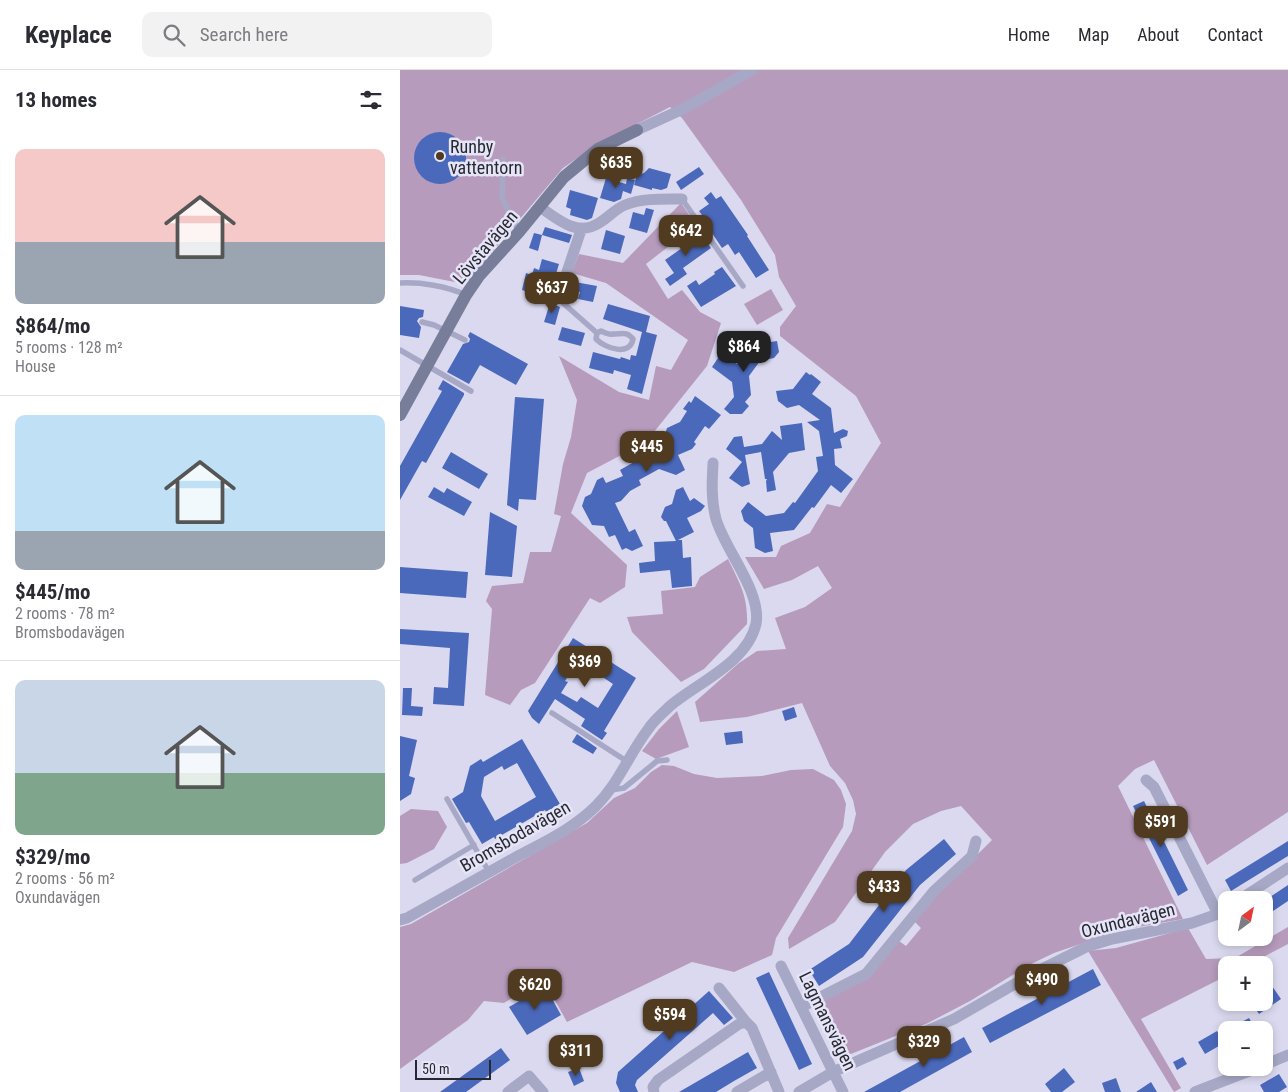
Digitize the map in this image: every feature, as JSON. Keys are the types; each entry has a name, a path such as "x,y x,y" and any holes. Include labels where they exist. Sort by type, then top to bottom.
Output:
{"street":[{"name":"Lövstavägen","path":"400,415 446,330 479,276 520,232 564,177 598,149 685,108 752,70"},
{"path":"559,296 581,230 597,225 622,206 641,200 682,199"},
{"name":"Lövstavägen","path":"540,207 568,225 581,230"},
{"name":"Bromsbodavägen","path":"400,920 407,918 570,828 594,808 611,790 649,727 671,706 738,655 750,641 756,623 754,600 717,521 711,498 713,463"},
{"path":"1146,780 1154,787 1218,904"},
{"path":"801,1007 866,974 934,891 972,856 976,840"},
{"path":"1253,891 1288,868"},
{"name":"Oxundavägen","path":"799,1092 833,1072 954,1019 1034,973 1086,947 1112,939 1192,923 1218,913"},
{"name":"Lagmansvägen","path":"781,966 843,1092"},
{"path":"719,988 752,1028 779,1092"},
{"path":"654,1092 653,1087 658,1080 739,1024 746,1022"},
{"path":"1273,1061 1288,1055"},
{"path":"736,1092 771,1072"},
{"path":"508,1092 529,1076 543,1092"},
{"path":"1195,1092 1236,1076"}],"lane":[{"path":"503,159 502,198 520,232"},
{"path":"682,199 743,286"},
{"path":"400,283 413,282 466,295"},
{"path":"559,296 563,303 597,333"},
{"path":"422,322 446,330 465,340"},
{"path":"601,331 612,335 623,333 630,335 633,339 632,344 629,348 622,350 601,344 596,339 597,333 601,331"},
{"path":"400,350 471,391"},
{"path":"552,713 628,762"},
{"path":"611,790 624,788 657,761 667,760"},
{"path":"447,799 489,872"},
{"path":"416,880 474,846"}],"shaded area":[{"path":"400,70 1288,70 1288,812 1207,865 1154,760 1135,769 1118,786 1183,919 1121,930 1054,953 1029,965 970,1001 928,1023 841,1058 817,1005 868,977 899,941 906,946 921,928 915,922 937,895 992,840 961,806 941,811 913,824 885,852 835,922 789,949 788,938 852,831 856,814 853,800 845,783 830,766 802,703 747,717 700,722 695,702 739,663 757,651 786,649 775,618 805,607 832,588 818,566 792,580 764,589 745,557 776,557 781,546 810,533 827,504 840,507 881,443 856,396 780,336 780,327 796,306 779,277 775,255 741,200 682,118 670,107 598,144 563,168 465,284 419,275 400,275"},
{"path":"681,203 696,225 646,264 668,299 682,290 700,312 721,323 707,366 646,442 587,473 571,513 627,565 625,587 600,603 590,598 535,683 521,690 510,705 485,695 492,609 486,601 492,586 523,583 530,552 551,552 561,516 554,514 577,400 559,356 619,392 649,400 656,366 671,370 688,340 606,283 572,273 579,254 623,263"},
{"path":"771,289 783,310 757,325 744,304"},
{"path":"728,559 745,598 747,624 704,669 681,682 632,632 627,617 663,614 661,591 695,587 700,577"},
{"path":"677,711 689,747 656,759 642,751 659,729"},
{"path":"662,765 674,766 694,774 717,778 762,776 791,770 813,769 834,780 841,790 846,804 843,827 776,938 772,955 734,972 692,962 567,1022 543,979 504,1003 484,1001 468,1020 400,1069 400,927 411,924 587,823 614,798 635,788 651,772"},
{"path":"411,809 438,811 447,827 434,849 407,863 400,864 400,816"},
{"path":"1288,927 1288,944 1265,956 1238,956 1256,946 1273,946 1273,936"},
{"path":"1188,928 1206,959 1218,959 1218,980 1141,1019 1181,1088 1174,1092 1088,951 1116,948"}],"building":[{"name":"Runby vattentorn","path":"440,132 450,134 458,140 464,148 466,158 464,168 458,176 450,182 440,184 430,182 422,176 416,168 414,158 416,148 422,140 430,134"},
{"path":"699,167 704,174 681,190 676,182"},
{"path":"649,168 671,174 667,188 661,190 652,188 652,190 634,185 637,175 644,173"},
{"path":"606,178 626,184 627,178 635,180 631,194 623,191 621,199 614,202 600,198"},
{"path":"570,190 598,198 592,218 587,220 570,215 571,209 566,207"},
{"path":"711,192 716,199 721,196 769,270 756,278 739,252 735,255 728,244 722,248 699,211 709,204 704,198"},
{"path":"646,208 654,210 647,233 629,228 633,212 644,215"},
{"path":"545,227 572,235 569,243 542,235"},
{"path":"606,230 625,236 620,254 601,249"},
{"path":"698,230 711,248 683,268 687,274 670,286 665,279 674,273 665,260 692,241 689,236"},
{"path":"534,233 542,235 538,251 529,248"},
{"path":"542,259 559,264 556,274 551,273 549,279 544,277 542,284 538,282 534,294 522,290 526,273 532,275 534,268 539,270"},
{"path":"722,267 736,286 701,307 687,286 696,280 699,285"},
{"path":"575,282 597,286 593,302 578,299 580,292 573,291"},
{"path":"550,303 560,307 555,325 544,322"},
{"path":"608,304 650,316 646,332 657,335 642,394 627,389 631,375 614,370 613,374 589,368 593,352 630,360 631,355 636,356 642,332 603,319"},
{"path":"400,306 424,310 423,317 417,321 421,327 419,338 400,335"},
{"path":"562,327 585,333 581,346 558,340"},
{"path":"470,332 528,364 516,385 480,365 469,384 447,372 463,344 469,342 468,336"},
{"path":"777,341 779,352 774,358 760,361 749,376 751,395 745,402 749,406 742,414 730,414 724,409 734,397 732,382 712,367 722,352 737,364 751,345"},
{"path":"806,372 821,382 812,394 831,408 834,433 843,429 848,431 847,436 840,439 842,448 834,449 835,465 853,479 841,493 831,485 794,530 770,533 773,551 765,553 755,548 753,528 744,521 741,511 748,502 766,516 784,513 793,502 795,503 818,471 816,457 823,456 819,431 807,422 820,420 799,405 787,408 778,401 776,391 793,389"},
{"path":"443,380 464,393 464,395 426,463 422,461 400,500 400,466 442,391 438,389"},
{"path":"695,396 721,415 709,429 705,426 694,442 696,444 692,449 678,455 685,470 676,475 659,469 639,480 641,485 630,491 621,501 615,503 629,532 635,529 643,546 632,551 626,548 622,550 615,535 609,537 604,526 592,525 582,506 585,497 591,494 597,480 603,477 606,483 623,476 620,470 634,462 632,457 643,451 650,465 656,445 663,441 667,428 680,422 687,411 683,409 689,401 691,403"},
{"path":"515,397 544,399 536,500 519,499 518,511 507,505"},
{"path":"802,423 805,450 789,453 773,472 776,490 767,492 767,479 765,479 761,452 745,455 750,484 742,487 729,478 742,462 726,449 734,437 742,436 744,447 762,444 772,431 782,440 780,426"},
{"path":"451,452 488,474 479,489 442,468"},
{"path":"434,487 444,493 447,488 472,502 464,516 428,497"},
{"path":"683,487 690,501 694,498 705,506 701,511 687,518 694,532 678,540 682,540 683,558 691,557 692,586 672,588 670,570 640,573 639,563 655,561 654,542 676,541 666,521 661,517 665,507 672,504 676,490"},
{"path":"490,512 517,526 512,577 485,575"},
{"path":"400,567 468,572 466,598 400,593"},
{"path":"400,629 469,633 464,706 433,704 434,687 448,688 450,648 400,644"},
{"path":"573,638 636,678 604,731 607,733 602,740 581,726 585,719 555,699 539,724 528,711","holes":["579,659 593,668 592,670 613,684 598,708 581,697 577,702 561,693 568,682 565,681"]},
{"path":"403,688 412,688 411,706 423,707 422,716 402,715"},
{"path":"794,707 797,717 785,721 782,711"},
{"path":"742,731 743,743 726,745 724,733"},
{"path":"577,734 597,748 593,754 572,742"},
{"path":"400,736 417,740 409,776 415,778 411,794 400,801"},
{"path":"522,739 560,804 546,812 545,810 495,839 494,837 482,844 469,822 466,823 452,799 463,792 470,766 481,759 483,762","holes":["517,763 536,797 495,821 481,796 484,777 502,766 504,770"]},
{"path":"1144,801 1188,890 1178,896 1133,806"},
{"path":"944,839 956,854 920,885 863,957 819,986 809,970 849,944 906,870"},
{"path":"1288,841 1288,856 1231,891 1225,880"},
{"path":"1288,885 1288,901 1273,911 1273,895"},
{"path":"1093,969 1101,985 990,1043 982,1028"},
{"path":"769,972 812,1064 799,1070 756,978"},
{"path":"545,986 561,1015 527,1035 509,1007"},
{"path":"1273,987 1281,999 1273,1004"},
{"path":"709,991 733,1018 724,1025 713,1013 637,1080 635,1085 638,1092 620,1092 616,1083 618,1072"},
{"path":"1217,1031 1218,1033 1218,1046 1205,1054 1198,1042"},
{"path":"964,1037 972,1052 900,1092 864,1092"},
{"path":"501,1048 510,1060 466,1092 440,1092"},
{"path":"748,1052 757,1068 716,1092 679,1092"},
{"path":"1183,1057 1187,1064 1177,1070 1173,1062"},
{"path":"579,1068 584,1081 574,1086 568,1072"},
{"path":"1064,1068 1075,1082 1062,1092 1051,1092 1045,1084"},
{"path":"1279,1074 1287,1087 1279,1092 1264,1092 1260,1085"},
{"path":"1116,1078 1121,1092 1105,1092 1102,1083"},
{"path":"1151,1082 1157,1092 1136,1092"}],"place":[{"name":"Runby vattentorn","path":"440,156"}]}
